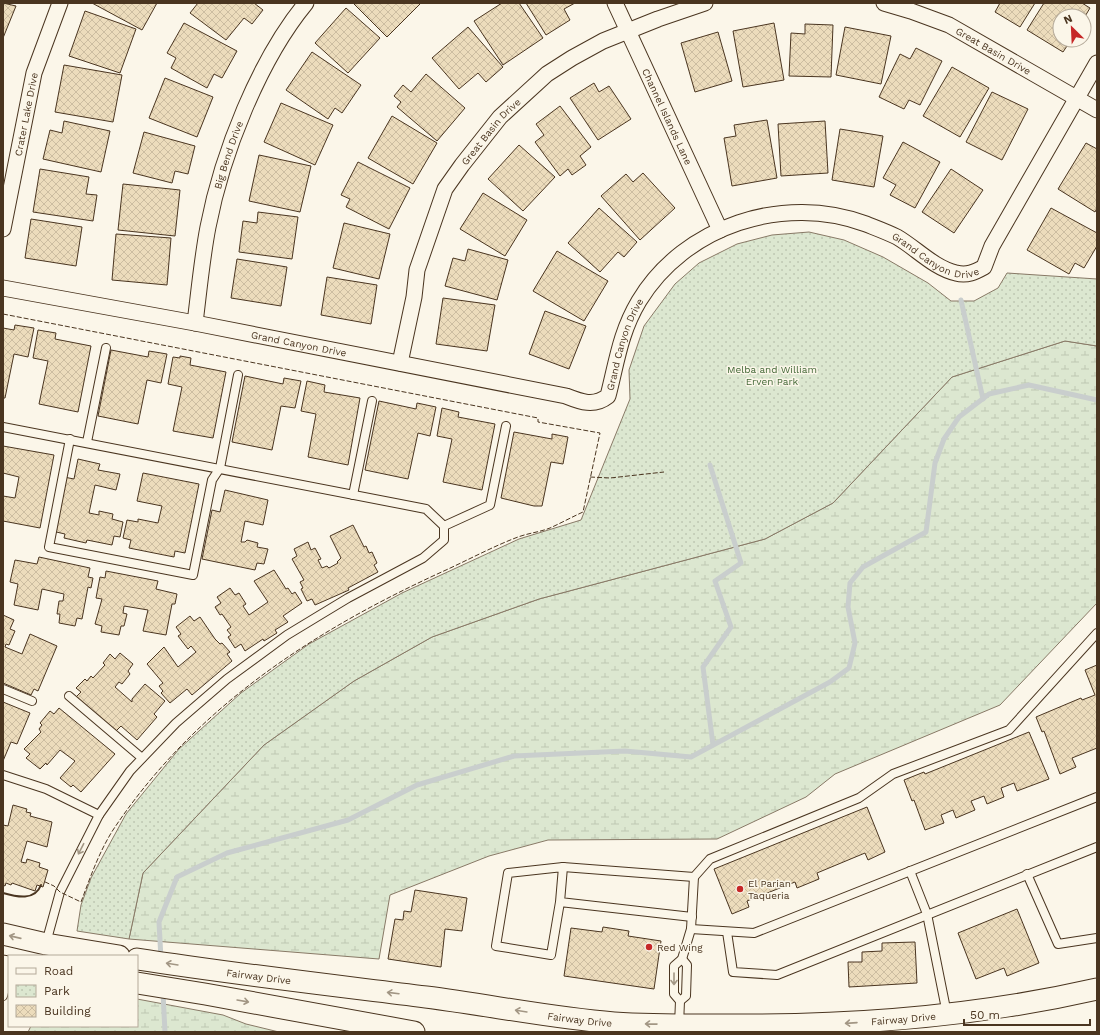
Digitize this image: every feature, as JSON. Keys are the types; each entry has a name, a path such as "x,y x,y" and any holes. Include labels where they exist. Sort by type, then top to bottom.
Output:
{"main road":[{"path":"3,934 46,944 114,955"},
{"name":"Fairway Drive","path":"138,959 208,970 448,1000 587,1020 679,1028 839,1023 947,1015 1047,1000 1097,989"},
{"path":"138,983 414,1032"}],"street":[{"name":"Crater Lake Drive","path":"3,229 34,73 60,3"},
{"name":"Big Bend Drive","path":"194,323 208,226 217,188 234,135 265,66 281,38 306,3"},
{"name":"Channel Islands Lane","path":"615,3 720,230"},
{"name":"Great Basin Drive","path":"400,363 414,297 417,270 445,189 500,117 547,74 572,58 628,31 671,14 705,3"},
{"name":"Great Basin Drive","path":"884,3 911,11 948,26 1097,110"},
{"name":"Grand Canyon Drive","path":"3,288 400,363 566,396 581,402 595,403 608,396 620,341 639,301 653,281 694,243 720,230 750,218 781,212 836,215 865,223 896,237 937,264 956,273 972,274 984,267 992,246 1097,63"}],"lane":[{"path":"87,442 106,348"},
{"path":"70,439 49,547 193,575 212,480 220,468 238,375"},
{"path":"353,495 372,401"},
{"path":"444,526 490,505 506,426"},
{"path":"3,427 87,442 426,509 444,526 444,540 423,558 348,598 287,635 227,679 176,723 142,758 130,771 99,815 60,892 46,944"},
{"path":"679,1028 680,1000 674,994 674,966 682,959 691,929 694,877 710,859 860,798 893,774 1009,730 1097,633"},
{"path":"3,689 32,701"},
{"path":"69,696 142,758"},
{"path":"3,775 46,789 99,815"},
{"path":"691,929 754,933 1097,797"},
{"path":"727,932 733,972 777,975 1097,847"},
{"path":"563,867 560,902 551,955 496,946 508,873 563,867 694,877"},
{"path":"910,871 927,914 947,1015"},
{"path":"1027,874 1058,944 1097,938"},
{"path":"560,902 692,917"},
{"path":"680,1000 686,996 687,988 687,965 682,959"},
{"path":"3,996 8,977"}],"green space":[{"name":"Melba and William Erven Park","path":"809,232 844,240 883,257 928,283 951,301 974,301 998,288 1007,273 1097,279 1097,346 1065,341 952,377 833,503 765,539 539,599 432,637 354,681 264,745 143,873 129,939 77,931 81,905 91,878 126,814 179,749 241,693 309,644 402,593 519,539 581,520 630,399 629,370 644,326 675,284 699,263 737,244 772,235"},
{"path":"1065,341 1097,346 1097,603 1000,705 835,774 806,797 717,839 548,840 489,856 390,895 379,959 129,939 143,873 264,745 354,681 432,637 539,599 765,539 833,503 952,377"},
{"path":"138,999 223,1015 246,1024 279,1032 28,1032 30,1027 138,1027"}],"building":[{"path":"3,3 16,6 3,38"},
{"path":"92,3 157,3 142,30"},
{"path":"198,3 254,3 263,10 252,24 244,18 226,40 190,13"},
{"path":"353,3 419,3 420,4 387,37"},
{"path":"502,3 519,3 543,38 503,65 474,21"},
{"path":"526,3 575,3 564,9 570,20 546,35"},
{"path":"1000,3 1035,3 1020,27 995,12"},
{"path":"1044,3 1082,3 1090,8 1052,8 1052,45 1027,30"},
{"path":"346,8 380,38 348,73 315,43"},
{"path":"85,11 136,29 120,73 69,56"},
{"path":"184,23 237,51 222,78 214,74 207,88 171,68 176,58 167,53"},
{"path":"774,23 784,80 743,87 733,31"},
{"path":"805,24 833,25 831,77 789,76 791,33 805,34"},
{"path":"468,27 503,67 486,82 478,73 459,89 432,58"},
{"path":"845,27 891,36 881,84 836,75"},
{"path":"718,32 732,81 695,92 681,43"},
{"path":"916,48 942,61 920,105 909,100 904,109 879,97 900,54 910,59"},
{"path":"1056,48 1066,48 1063,52"},
{"path":"312,52 361,85 342,113 335,108 328,119 286,90"},
{"path":"64,65 122,75 113,122 55,112"},
{"path":"952,67 989,88 960,137 923,116"},
{"path":"426,74 465,108 437,141 397,107 401,102 394,96 403,85 411,92"},
{"path":"165,78 213,97 197,137 149,118"},
{"path":"594,83 599,92 609,86 631,119 598,140 570,98"},
{"path":"992,92 1028,109 1002,160 966,142"},
{"path":"281,103 333,125 315,165 264,142"},
{"path":"560,106 591,147 580,156 586,165 572,175 568,169 560,176 535,142 544,135 536,124"},
{"path":"392,116 437,143 413,184 368,158"},
{"path":"767,120 777,178 732,186 724,138 736,136 734,125"},
{"path":"64,121 110,131 101,172 43,159 50,130 62,133"},
{"path":"825,121 828,173 781,176 778,124"},
{"path":"840,129 883,136 874,187 832,180"},
{"path":"144,132 195,146 188,174 175,171 172,183 133,173"},
{"path":"903,142 940,162 915,208 890,195 896,185 883,178"},
{"path":"1086,143 1097,149 1097,208 1095,212 1058,189"},
{"path":"519,145 555,177 523,211 488,179"},
{"path":"259,155 311,166 300,212 249,201"},
{"path":"358,162 410,188 389,229 346,207 350,199 341,195"},
{"path":"40,169 89,177 86,194 97,195 93,221 33,212"},
{"path":"951,169 983,190 954,233 922,212"},
{"path":"643,173 675,208 640,240 601,196 626,174 633,182"},
{"path":"123,184 180,190 175,236 118,230"},
{"path":"483,193 527,220 505,256 460,229"},
{"path":"599,208 637,242 624,257 618,252 600,272 568,243"},
{"path":"1051,208 1097,233 1097,246 1084,268 1075,263 1069,274 1027,250"},
{"path":"258,212 298,217 292,259 239,252 243,221 257,223"},
{"path":"31,219 82,227 76,266 25,258"},
{"path":"344,223 390,234 379,279 333,268"},
{"path":"116,234 171,238 167,285 112,280"},
{"path":"468,249 508,260 497,300 445,286 453,258 465,261"},
{"path":"557,251 608,281 584,321 533,291"},
{"path":"237,259 287,267 281,306 231,298"},
{"path":"327,277 377,285 371,324 321,315"},
{"path":"443,298 495,305 487,351 436,344"},
{"path":"545,311 586,326 569,369 529,354"},
{"path":"15,325 34,328 28,357 14,354 5,398 3,398 3,328 14,330"},
{"path":"38,330 56,333 55,339 91,346 78,412 39,404 48,361 33,358"},
{"path":"111,350 148,357 149,351 167,354 161,383 147,380 138,424 98,416"},
{"path":"180,356 191,358 190,365 226,372 213,438 173,431 182,387 168,384 173,357 180,358"},
{"path":"245,376 283,384 284,378 301,381 295,408 281,406 272,450 232,442"},
{"path":"307,381 325,385 324,392 360,398 348,465 308,457 316,414 301,411"},
{"path":"379,401 416,409 417,403 436,407 430,436 418,433 408,479 365,470"},
{"path":"442,408 459,412 458,417 495,424 482,490 443,482 452,439 437,436"},
{"path":"514,432 552,439 552,434 568,437 563,464 551,462 542,506 534,506 501,498"},
{"path":"3,446 54,455 40,528 3,521 3,496 15,498 19,477 3,473"},
{"path":"78,459 100,464 98,470 120,474 116,490 95,485 89,513 99,515 99,511 113,514 112,519 123,522 120,537 114,536 112,545 87,540 86,543 64,538 65,534 52,531 64,477 74,479"},
{"path":"143,473 199,484 185,553 175,551 174,557 129,548 131,540 123,538 127,520 138,522 138,519 158,523 162,506 137,501"},
{"path":"225,490 268,500 263,525 245,521 241,542 245,542 247,540 258,543 257,547 268,549 264,564 257,563 255,570 202,559 212,510 220,512"},
{"path":"353,525 364,547 366,546 369,553 372,552 377,563 374,565 378,572 348,588 349,590 315,605 312,599 307,601 301,589 303,588 300,582 304,580 292,559 297,556 294,549 308,542 311,550 315,548 321,559 318,560 322,568 327,566 329,568 338,563 337,562 341,558 330,536"},
{"path":"39,557 90,568 88,577 93,578 91,588 88,587 82,619 77,618 75,626 59,623 60,614 57,614 59,601 63,601 64,594 42,589 38,610 14,605 18,584 10,582 15,560 37,564"},
{"path":"274,570 286,589 288,588 292,594 295,592 302,603 283,616 288,622 275,630 277,633 264,641 263,639 245,651 241,644 235,648 228,637 231,635 227,630 231,627 215,607 221,603 217,597 230,588 235,595 239,593 246,604 243,606 249,615 268,602 254,581"},
{"path":"106,571 158,581 156,589 177,594 175,604 172,604 166,635 143,631 148,610 124,606 123,613 127,614 124,626 121,626 119,635 101,632 102,626 95,624 102,599 96,598 100,577 105,578"},
{"path":"3,615 14,620 10,629 15,631 9,645 6,644 5,647 22,654 30,634 57,646 38,691 34,689 31,695 3,683"},
{"path":"190,616 194,621 200,617 215,639 220,644 222,643 230,652 227,654 232,661 192,695 187,689 170,703 161,693 163,691 159,686 163,683 147,664 164,647 178,667 196,652 191,646 188,649 178,636 181,634 176,627"},
{"path":"120,653 133,664 128,671 130,674 122,684 119,682 115,687 132,702 132,699 145,684 165,701 154,714 157,717 137,740 121,726 116,731 75,698 81,692 76,688 85,679 87,681 91,676 93,678 105,665 103,663 110,654 115,659"},
{"path":"1097,665 1097,748 1072,758 1076,767 1060,774 1044,731 1042,732 1036,717 1081,698 1082,700 1095,695 1085,670"},
{"path":"3,702 30,713 17,744 11,742 3,761"},
{"path":"59,708 115,754 81,792 73,785 71,787 60,778 75,761 60,750 47,765 46,763 40,769 26,758 30,754 24,749 41,732 39,729 42,725 40,723 50,711 54,714"},
{"path":"1029,732 1049,779 1017,791 1014,783 1001,788 1004,797 987,804 984,796 971,801 975,810 956,818 953,810 941,815 944,823 925,830 914,800 912,801 904,780 924,772 925,774"},
{"path":"13,805 27,809 26,812 31,813 30,816 52,822 47,847 27,841 21,862 26,863 27,859 40,863 39,867 48,870 43,887 37,885 35,891 12,883 11,885 6,883 5,886 3,885 3,825 8,826"},
{"path":"867,807 885,852 868,860 865,853 817,873 819,879 797,888 795,882 747,901 749,907 732,914 714,869"},
{"path":"415,890 467,898 462,931 445,929 441,967 388,959 395,919 403,920 404,911 411,912"},
{"path":"1017,909 1039,963 1007,976 1004,968 976,979 958,933"},
{"path":"603,927 629,931 628,936 661,941 654,989 564,976 571,928 602,932"},
{"path":"915,942 917,983 849,987 848,962 862,962 862,952 882,951 882,943"}],"waterway":[{"path":"961,300 983,399"},
{"path":"161,959 159,922 177,877 227,853 348,820 417,785 514,756 625,751 691,757 830,682 849,668 855,643 848,607 850,583 863,567 926,532 935,463 944,439 959,417 989,394 1029,385 1097,400"},
{"path":"710,465 741,563 715,581 731,627 703,667 713,745"},
{"path":"163,993 165,1032"}],"fence":[{"path":"3,314 538,418 538,422 600,433 583,512 550,528 500,544 397,593 304,646 261,676 220,710 181,746 145,786 113,830 103,847 81,902 60,892 54,886 43,881"},
{"path":"590,477 610,478 664,472"}],"wall":[{"path":"3,893 14,896 30,896 34,894 41,885"}],"place":[{"name":"El Parian Taqueria","path":"740,889"},
{"name":"Red Wing","path":"649,947"}]}
